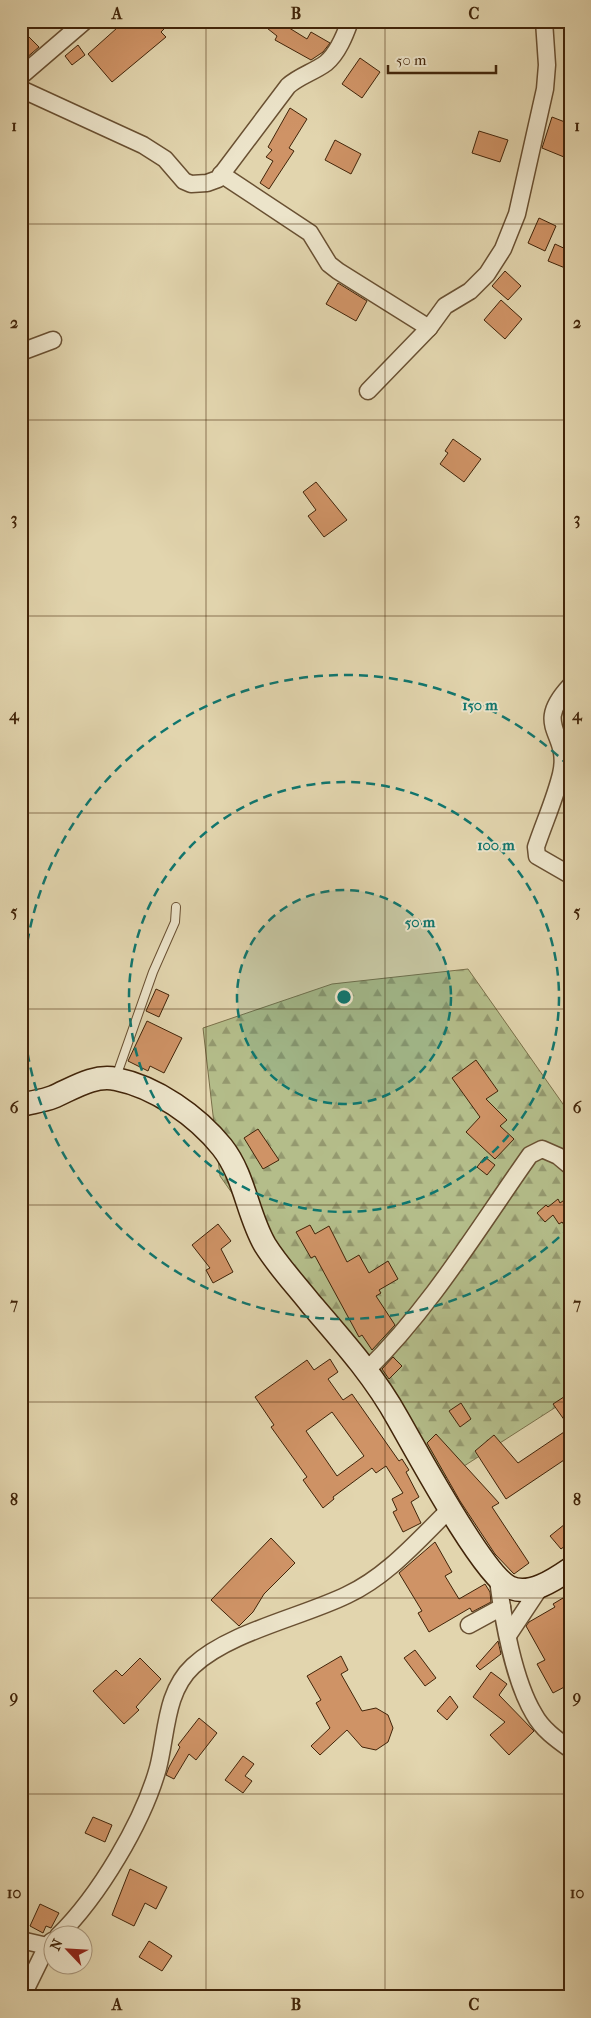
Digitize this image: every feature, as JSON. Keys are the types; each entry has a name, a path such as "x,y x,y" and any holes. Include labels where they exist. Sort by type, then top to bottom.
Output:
{"main road":[{"path":"21,1105 51,1097 89,1081 115,1078 151,1092 186,1112 222,1147 236,1171 266,1245 366,1371 391,1406 451,1508 498,1580 511,1588 530,1589 541,1586 570,1569"}],"street":[{"path":"21,76 85,21"},
{"path":"21,89 143,144 165,159 184,181 191,184 208,183 218,179 288,86 300,76 327,62 332,57 350,21"},
{"path":"368,392 429,328 445,306 470,291 487,274 503,248 517,214 545,89 547,65 544,21"},
{"path":"221,174 310,233 329,264 338,272 429,328"},
{"path":"21,352 53,340"},
{"path":"570,686 558,698 552,711 551,719 562,758 561,773 536,847 537,856 541,860 570,875"},
{"path":"366,1371 400,1338 442,1284 530,1155 542,1149 558,1156 570,1166"},
{"path":"66,1926 90,1898 142,1812 158,1767 164,1727 172,1699 183,1678 193,1666 218,1648 245,1635 348,1595 389,1568 451,1508"},
{"path":"498,1580 502,1607 517,1672 534,1715 553,1737 570,1749"},
{"path":"509,1634 541,1586"},
{"path":"469,1624 502,1607"},
{"path":"21,1940 42,1941"},
{"path":"22,1997 42,1961"}],"lane":[{"path":"115,1078 153,972 175,922 176,907"}],"green space":[{"path":"468,969 570,1114 570,1398 436,1484 220,1176 203,1028 332,984"}],"building":[{"path":"111,21 172,21 161,32 166,37 112,82 88,54 117,28"},
{"path":"258,21 278,21 307,39 311,32 330,43 323,52 311,60 275,40 277,36"},
{"path":"29,37 39,47 25,59 21,55 21,45"},
{"path":"78,45 85,55 72,65 65,56"},
{"path":"360,58 380,72 362,98 342,84"},
{"path":"290,108 307,119 289,148 294,151 269,189 260,183 273,161 266,157 272,150 268,147"},
{"path":"552,117 570,124 570,142 564,157 542,148"},
{"path":"479,131 508,140 500,162 472,153"},
{"path":"335,140 361,154 351,174 325,160"},
{"path":"539,218 556,226 545,251 528,243"},
{"path":"555,244 570,251 570,270 548,261"},
{"path":"505,271 521,286 508,300 492,286"},
{"path":"338,283 367,301 356,321 326,304"},
{"path":"501,300 522,319 505,339 484,320"},
{"path":"453,439 481,459 464,482 440,464 448,453 445,451"},
{"path":"316,482 347,520 324,537 308,516 316,510 303,492"},
{"path":"156,989 169,995 159,1017 146,1011"},
{"path":"147,1021 182,1038 164,1073 150,1066 148,1071 128,1061"},
{"path":"476,1060 498,1091 486,1099 507,1120 500,1126 514,1139 495,1159 466,1132 480,1117 452,1078"},
{"path":"258,1129 279,1160 263,1169 244,1138"},
{"path":"485,1157 495,1165 487,1175 477,1167"},
{"path":"570,1196 570,1233 562,1222 559,1224 553,1215 545,1222 537,1213 546,1205 548,1207 558,1199 560,1203"},
{"path":"218,1224 231,1241 221,1249 233,1272 213,1283 206,1270 210,1268 192,1245"},
{"path":"310,1225 315,1234 329,1226 347,1262 359,1255 369,1273 388,1261 398,1279 379,1290 381,1293 376,1296 395,1325 372,1350 362,1335 359,1337 315,1256 311,1258 296,1232"},
{"path":"393,1357 402,1366 389,1379 382,1369"},
{"path":"330,1359 338,1372 328,1379 343,1400 352,1394 399,1461 402,1459 409,1470 406,1472 419,1497 411,1502 421,1523 403,1532 393,1512 397,1510 392,1499 403,1493 386,1466 376,1473 372,1468 333,1497 334,1499 323,1508 303,1480 307,1477 271,1427 274,1425 255,1397 307,1360 314,1370","holes":["332,1412 364,1456 337,1476 306,1431"]},
{"path":"570,1393 570,1428 553,1404"},
{"path":"461,1403 471,1419 460,1427 449,1411"},
{"path":"570,1428 570,1456 506,1499 475,1451 494,1435 518,1463"},
{"path":"436,1434 499,1503 492,1507 529,1563 514,1574 495,1554 460,1501 427,1443"},
{"path":"570,1520 570,1542 561,1549 550,1536"},
{"path":"271,1538 295,1563 264,1594 253,1612 239,1626 211,1600"},
{"path":"435,1542 452,1572 445,1576 459,1599 485,1584 490,1592 491,1602 472,1612 470,1608 429,1632 418,1613 422,1611 399,1573"},
{"path":"563,1598 570,1610 570,1630 564,1633 570,1644 570,1684 553,1693 537,1664 545,1660 526,1626 529,1622 555,1607 553,1604"},
{"path":"498,1641 501,1654 480,1670 476,1666"},
{"path":"415,1650 436,1678 425,1686 404,1658"},
{"path":"341,1656 348,1670 341,1674 362,1711 376,1708 388,1715 393,1728 388,1742 376,1750 362,1747 347,1730 320,1755 311,1746 330,1728 316,1703 321,1700 307,1676"},
{"path":"140,1658 161,1679 136,1707 139,1710 124,1724 93,1691 116,1670 122,1676"},
{"path":"491,1672 507,1684 499,1695 534,1731 509,1755 490,1735 505,1722 473,1697"},
{"path":"450,1696 458,1707 447,1720 437,1711"},
{"path":"199,1718 217,1733 196,1760 189,1754 174,1779 166,1775 180,1747 178,1745"},
{"path":"243,1756 254,1764 245,1776 252,1781 243,1793 225,1780"},
{"path":"93,1817 112,1825 105,1842 85,1833"},
{"path":"130,1869 167,1887 156,1909 145,1903 134,1926 112,1915"},
{"path":"40,1904 59,1913 52,1926 42,1926 42,1932 30,1926"},
{"path":"149,1941 172,1956 162,1971 139,1957"}]}
